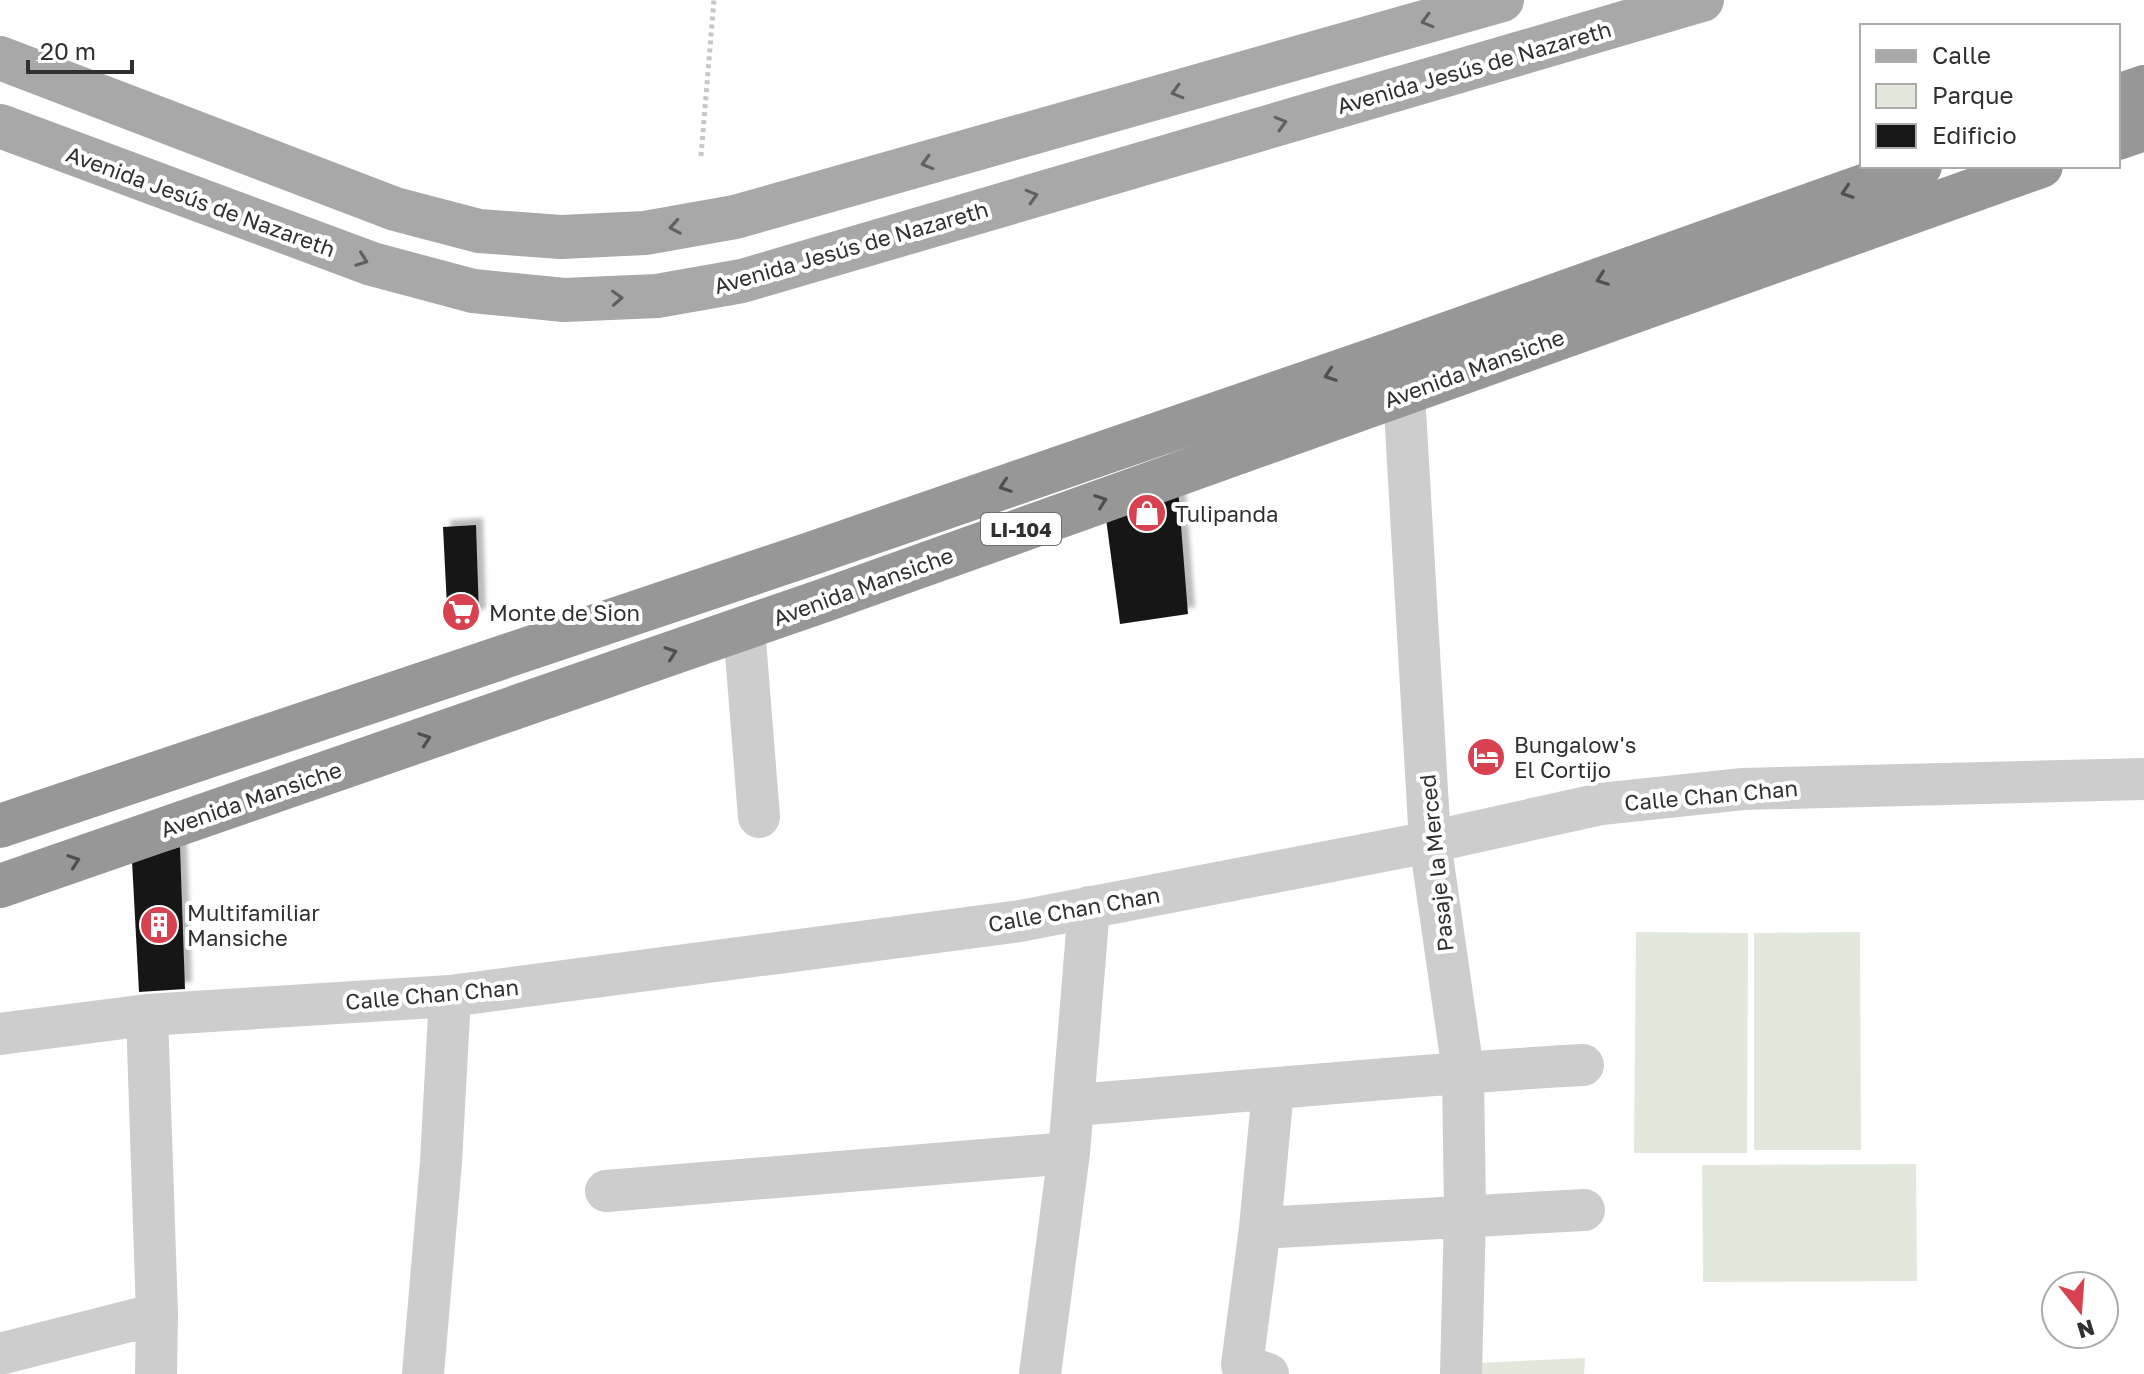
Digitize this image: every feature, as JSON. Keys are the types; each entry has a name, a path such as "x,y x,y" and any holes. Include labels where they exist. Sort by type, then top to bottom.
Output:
{"highway":[{"path":"2120,95 2144,87"},
{"path":"2120,137 2144,129"},
{"name":"Avenida Mansiche","path":"1798,231 1916,168"},
{"name":"Avenida Mansiche","path":"0,886 825,600 1398,373 1798,231 2034,168"},
{"name":"Avenida Mansiche","path":"0,826 810,554 1398,373"},
{"path":"810,554 825,600"},
{"path":"351,708 368,759"}],"main road":[{"path":"0,58 395,209 479,231 561,237 645,233 735,217 1502,0"},
{"name":"Avenida Jesús de Nazareth","path":"0,126 372,264 473,291 564,300 657,296 742,281 1702,0"}],"street":[{"name":"Pasaje la Merced","path":"1398,373 1430,842 1463,1071 1465,1215 1461,1374"},
{"path":"744,628 759,817"},
{"name":"Calle Chan Chan","path":"0,1034 147,1015 450,996 1020,921 1430,842 1601,804 1743,789 2144,779"},
{"path":"1040,1374 1069,1153 1089,907"},
{"path":"423,1374 441,1162 450,996"},
{"path":"147,1015 157,1314 156,1374"},
{"path":"1074,1105 1463,1071 1583,1065"},
{"path":"1268,1374 1242,1365 1260,1228 1273,1090"},
{"path":"606,1191 1069,1153"},
{"path":"1260,1228 1584,1210"},
{"path":"0,1354 157,1314"}],"path":[{"path":"701,156 714,0"}],"green space":[{"path":"1636,932 1748,933 1747,1153 1634,1153"},
{"path":"1860,932 1861,1150 1754,1150 1754,933"},
{"path":"1916,1164 1917,1281 1703,1282 1702,1165"},
{"path":"1585,1358 1584,1374 1476,1374 1477,1363"}],"building":[{"path":"1178,488 1188,614 1120,624 1105,511"},
{"path":"476,525 479,615 448,627 443,527"},
{"name":"Multifamiliar Mansiche","path":"180,847 185,989 139,992 132,861"}],"place":[{"name":"Tulipanda","path":"1147,513"},
{"name":"Monte de Sion","path":"461,612"},
{"name":"Bungalow's El Cortijo","path":"1486,757"},
{"name":"Multifamiliar Mansiche","path":"159,925"}]}
